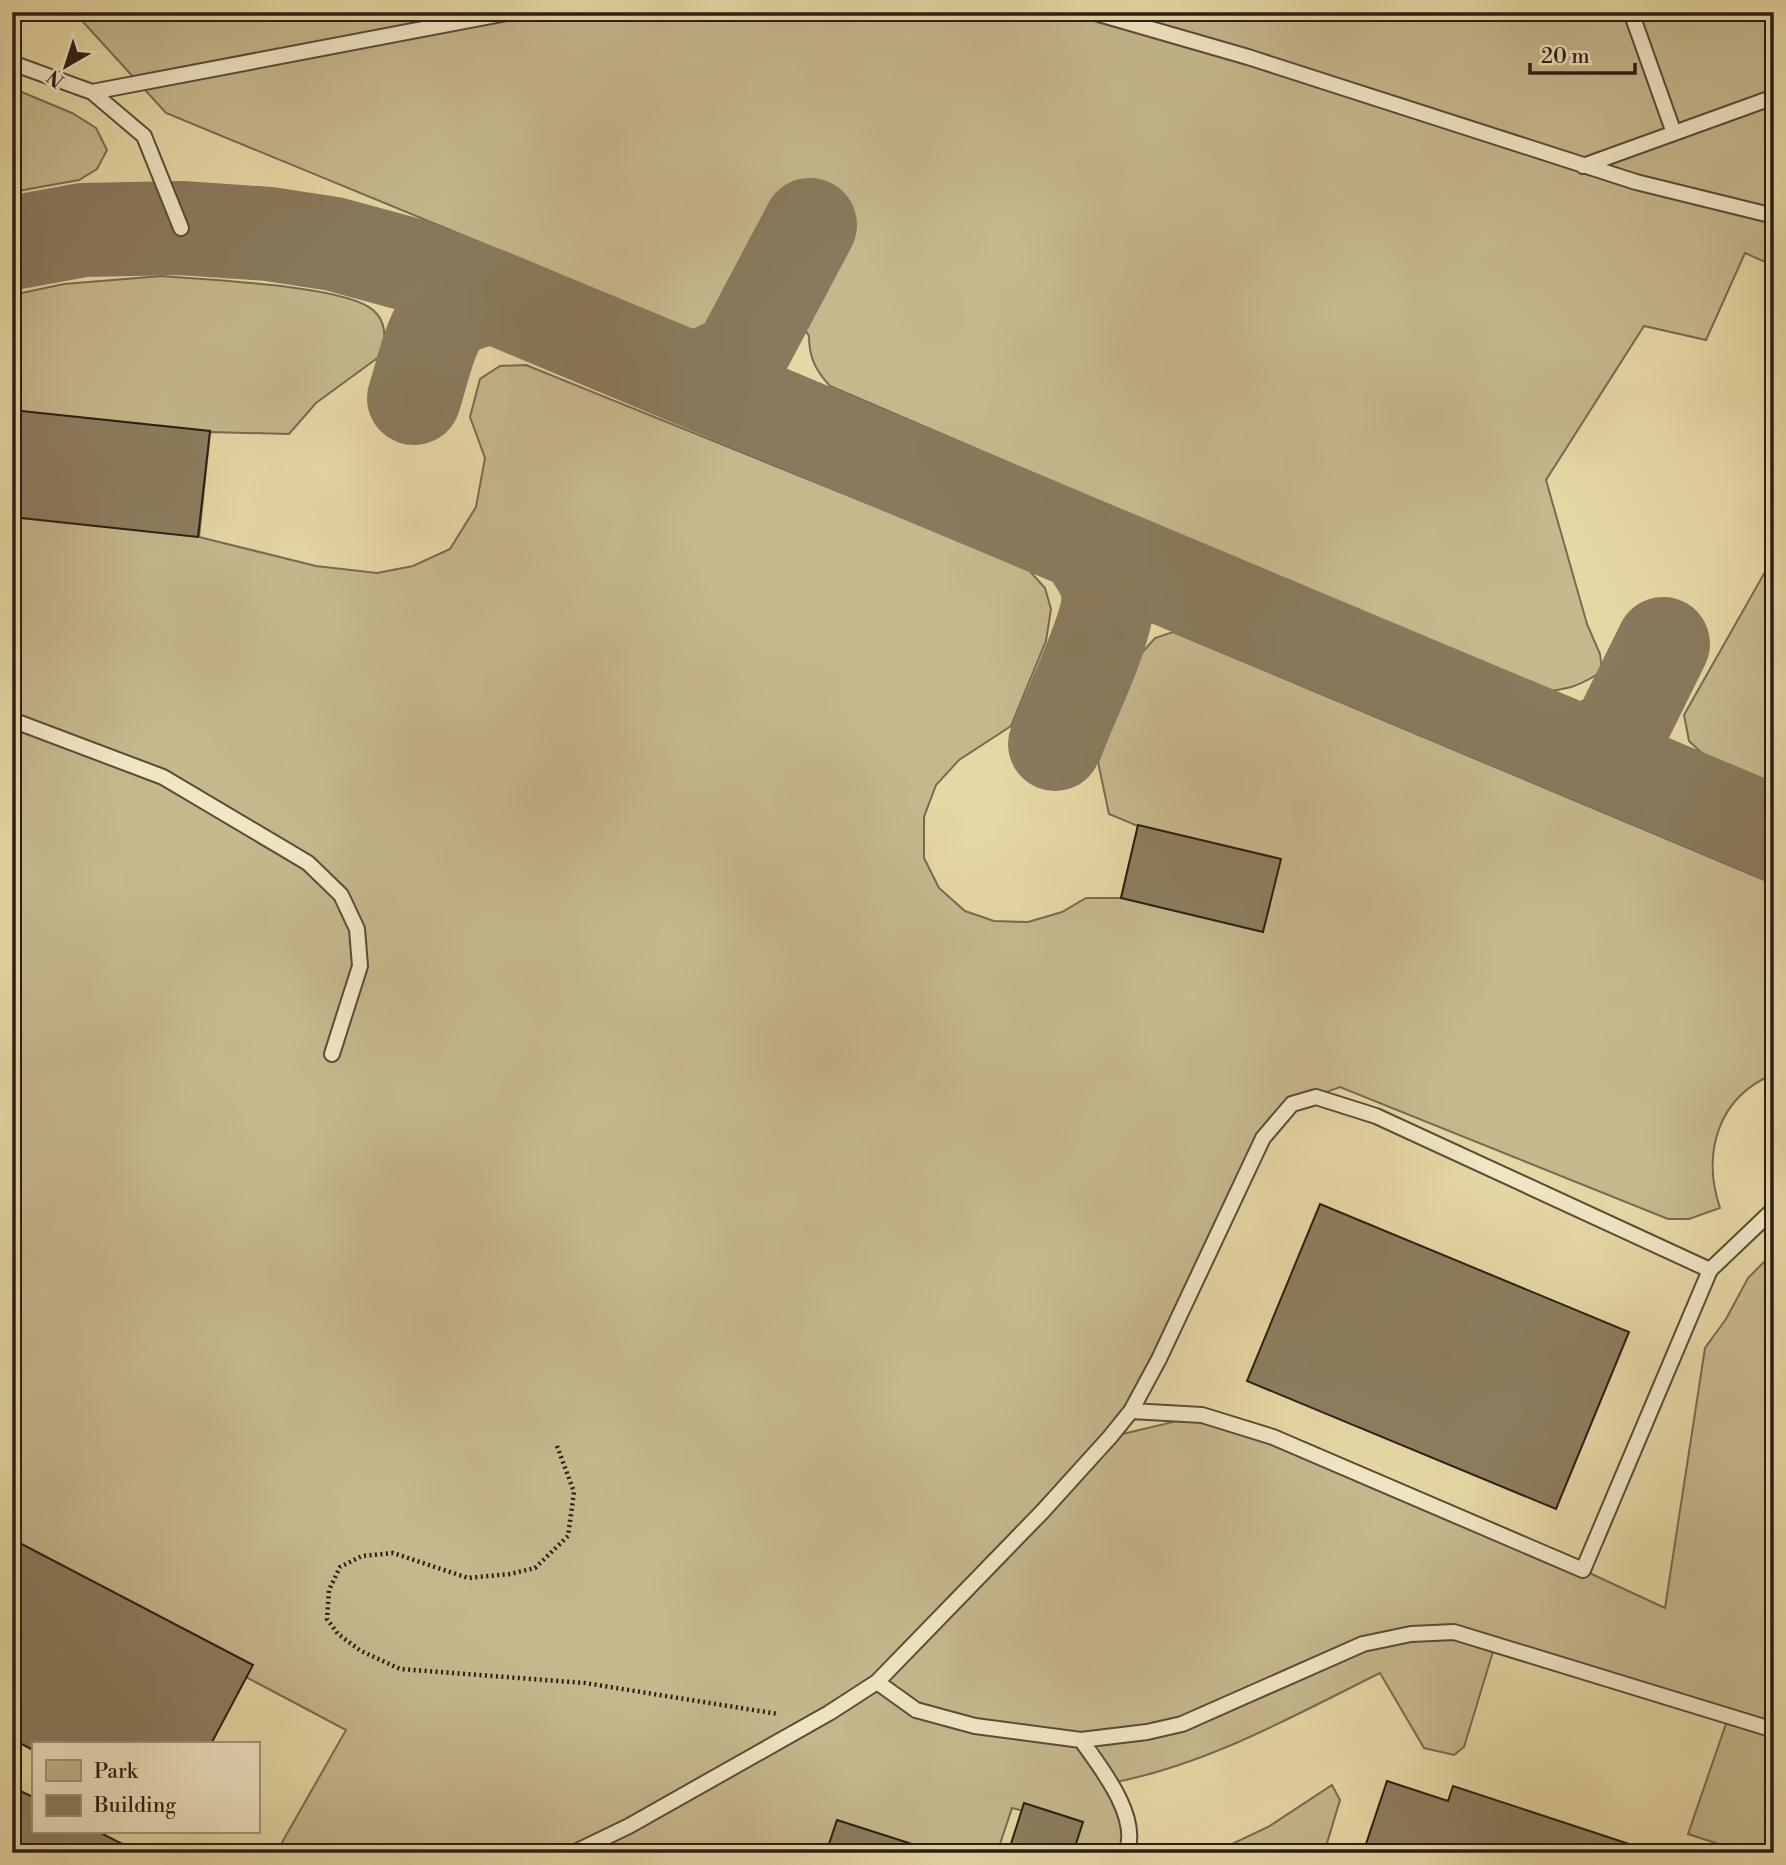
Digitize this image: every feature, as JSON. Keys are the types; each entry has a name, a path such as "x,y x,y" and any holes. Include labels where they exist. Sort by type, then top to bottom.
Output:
{"lane":[{"path":"92,92 512,12"},
{"path":"1092,12 1248,57 1636,182 1774,216"},
{"path":"1631,12 1674,133"},
{"path":"12,63 92,92 144,136 181,228"},
{"path":"1583,166 1774,97"},
{"path":"12,720 163,777 308,863 341,895 357,929 360,966 331,1054"},
{"path":"573,1853 629,1826 817,1720 877,1682 1043,1511 1131,1411 1159,1359 1263,1138 1292,1104 1316,1097 1376,1116 1710,1269"},
{"path":"1131,1411 1202,1415 1273,1437 1583,1570 1710,1269 1774,1209"},
{"path":"877,1682 916,1710 975,1726 1081,1740 1147,1732 1182,1724 1363,1644 1411,1633 1454,1632 1774,1730"},
{"path":"1081,1740 1106,1775 1127,1815 1131,1843 1126,1853"}],"path":[{"path":"557,1446 574,1492 568,1536 535,1568 510,1574 468,1578 393,1553 362,1556 341,1567 329,1590 327,1619 338,1634 361,1651 400,1669 585,1683 817,1720"}],"green space":[{"path":"74,12 1774,12 1774,266 1745,253 1706,340 1644,326 1546,480 1587,624 1600,654 1602,671 1573,686 1541,691 830,386 814,364 809,336 753,250 716,322 693,330 166,113"},
{"path":"12,88 72,113 96,128 107,150 97,169 79,180 12,192"},
{"path":"162,276 273,285 334,295 373,310 381,320 384,330 383,354 316,403 289,434 210,432 199,537 316,566 377,573 413,566 450,549 476,507 485,458 470,417 480,379 500,366 526,365 1027,568 1045,588 1051,609 1046,641 1011,726 959,760 936,785 924,817 924,858 939,888 965,911 994,921 1028,922 1062,912 1086,898 1121,898 1138,826 1109,814 1098,762 1140,655 1155,638 1173,632 1774,884 1774,1074 1739,1097 1727,1112 1719,1129 1713,1168 1720,1208 1689,1219 1668,1219 1340,1087 1292,1104 1263,1138 1131,1411 1110,1437 1202,1415 1583,1570 1665,1608 1705,1348 1726,1319 1748,1278 1767,1259 1774,1262 1774,1853 1746,1853 1688,1834 1728,1718 1495,1645 1464,1747 1454,1755 1424,1748 1380,1673 1215,1752 1147,1775 1111,1783 1127,1815 1126,1853 1068,1853 1078,1824 1012,1808 997,1853 890,1853 832,1837 827,1853 276,1853 346,1730 12,1553 12,295 64,284"},
{"path":"1774,556 1774,786 1706,757 1689,741 1684,715"},
{"path":"1332,1785 1340,1800 1324,1853 1213,1853 1268,1827"}],"building":[{"path":"12,410 210,431 198,537 12,517"},
{"path":"1138,825 1281,859 1263,932 1121,898"},
{"path":"1320,1204 1629,1332 1556,1509 1247,1381"},
{"path":"12,1539 253,1665 212,1742 32,1742 32,1749 12,1739"},
{"path":"1387,1781 1448,1801 1453,1786 1629,1844 1627,1853 1363,1853"},
{"path":"12,1787 32,1797 32,1834 103,1834 140,1853 12,1853"},
{"path":"1024,1803 1083,1822 1073,1853 1008,1853"},
{"path":"837,1820 940,1853 826,1853"}],"taxiway":[{"path":"720,368 739,359 810,225"},
{"path":"12,243 83,230 181,228 269,234 334,244 411,265 506,302 1774,833"},
{"path":"414,398 428,351 444,318 461,306 494,297"},
{"path":"1055,744 1096,644 1107,605 1105,578 1084,544"},
{"path":"1603,742 1619,733 1663,644"}]}
